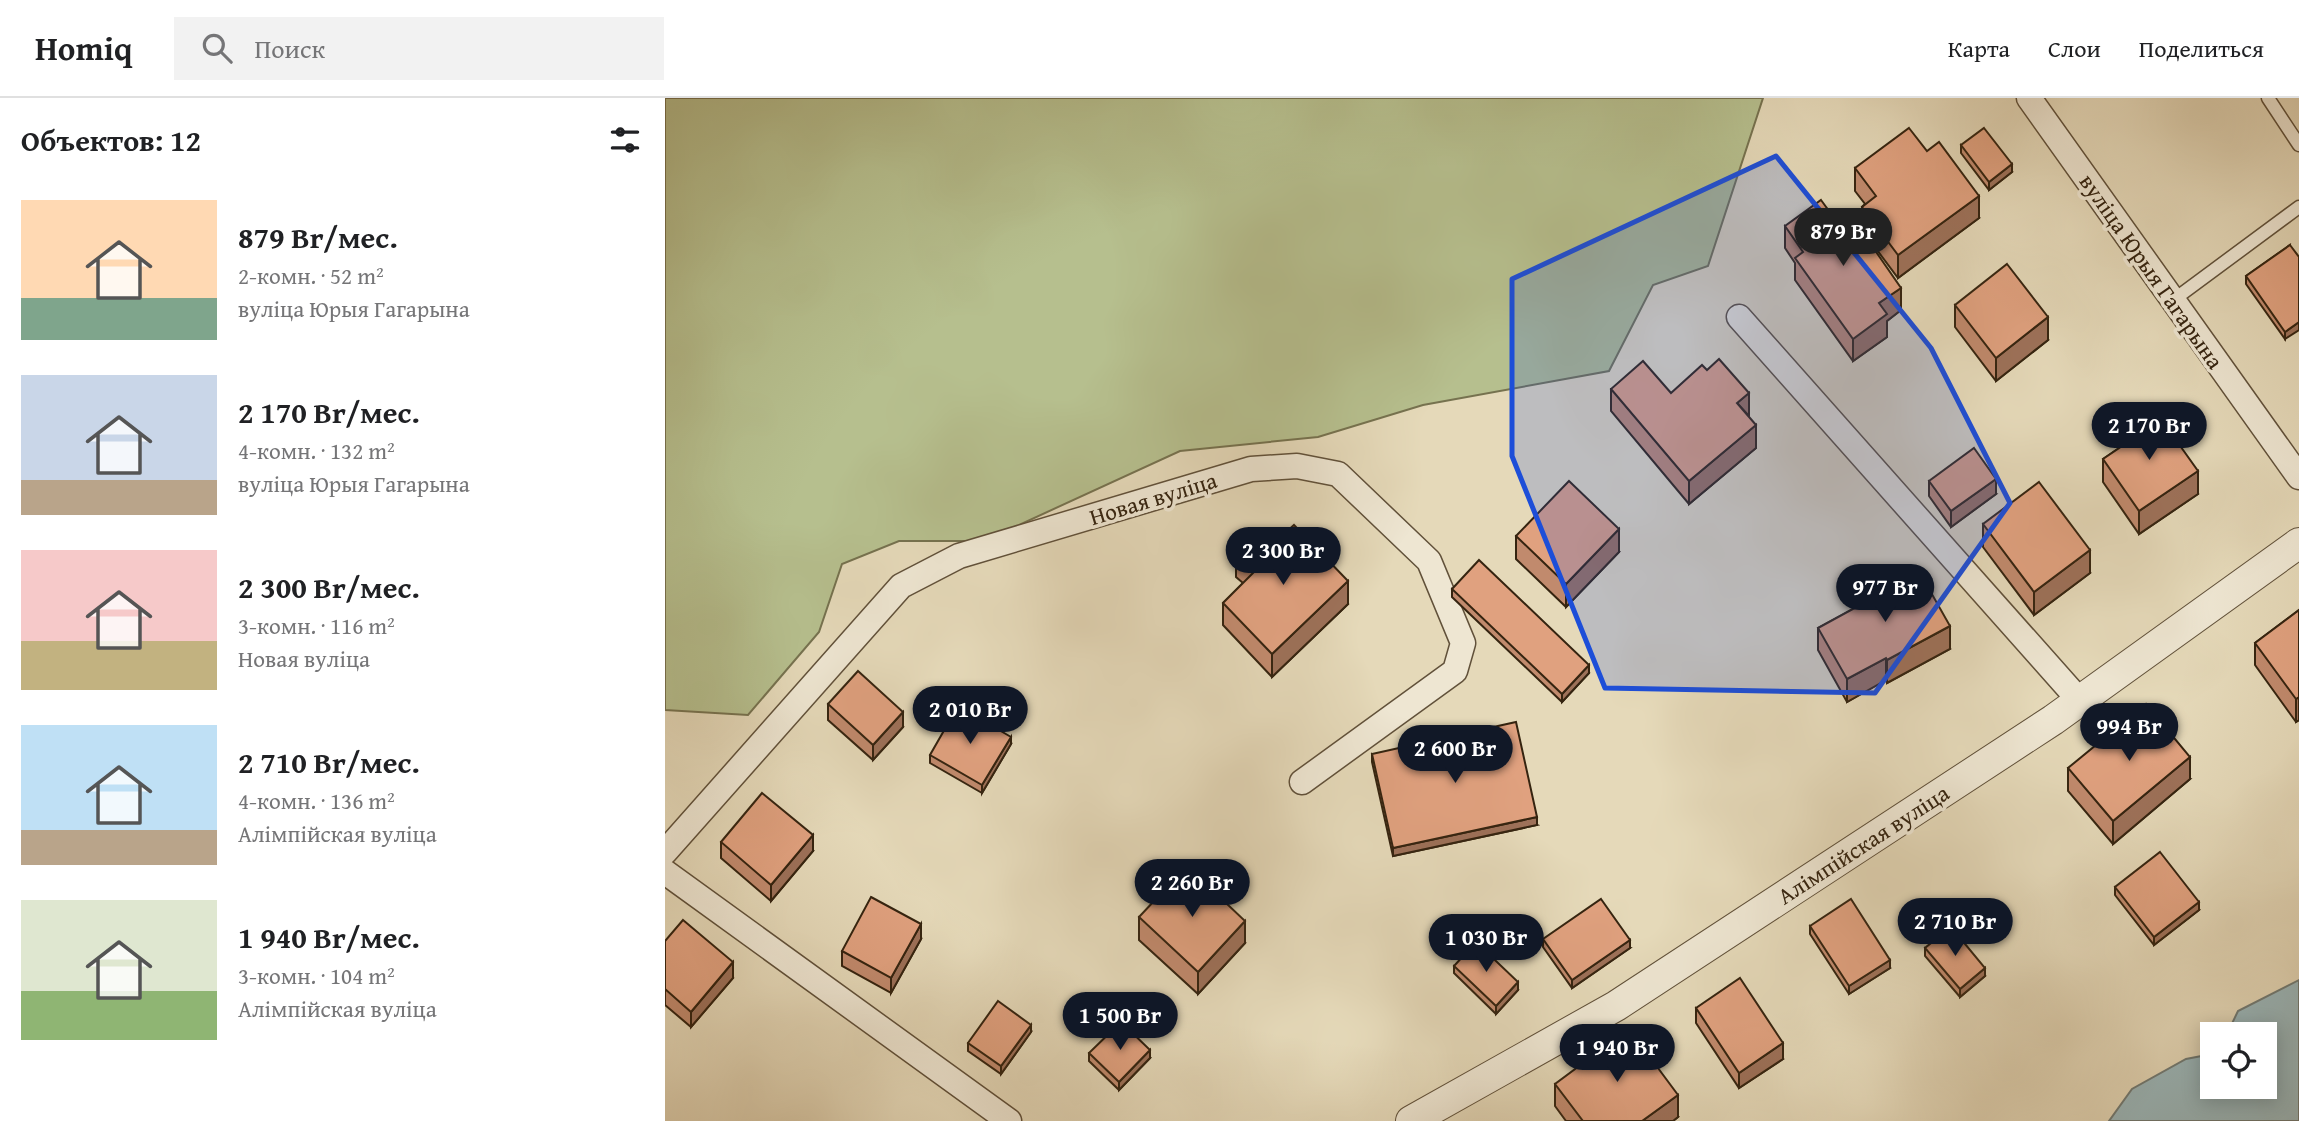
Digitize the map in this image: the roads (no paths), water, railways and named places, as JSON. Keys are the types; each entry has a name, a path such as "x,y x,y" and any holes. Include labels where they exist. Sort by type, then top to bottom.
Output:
{"street":[{"name":"вуліца Юрыя Гагарына","path":"2029,98 2299,477"},
{"path":"1739,317 2080,701"},
{"name":"Новая вуліца","path":"665,852 901,586 958,556 1251,469 1297,466 1338,474 1429,561 1463,643 1455,671 1302,782"},
{"name":"Алімпійская вуліца","path":"1411,1121 1616,1006 2080,701 2299,543"},
{"path":"665,872 1009,1121"}],"lane":[{"path":"2268,98 2299,145"},
{"path":"2172,301 2299,207"}],"water":[{"path":"2299,980 2299,1121 2109,1121 2132,1089 2186,1059 2200,1056 2200,1099 2277,1099 2277,1022 2233,1022 2238,1011"}]}
